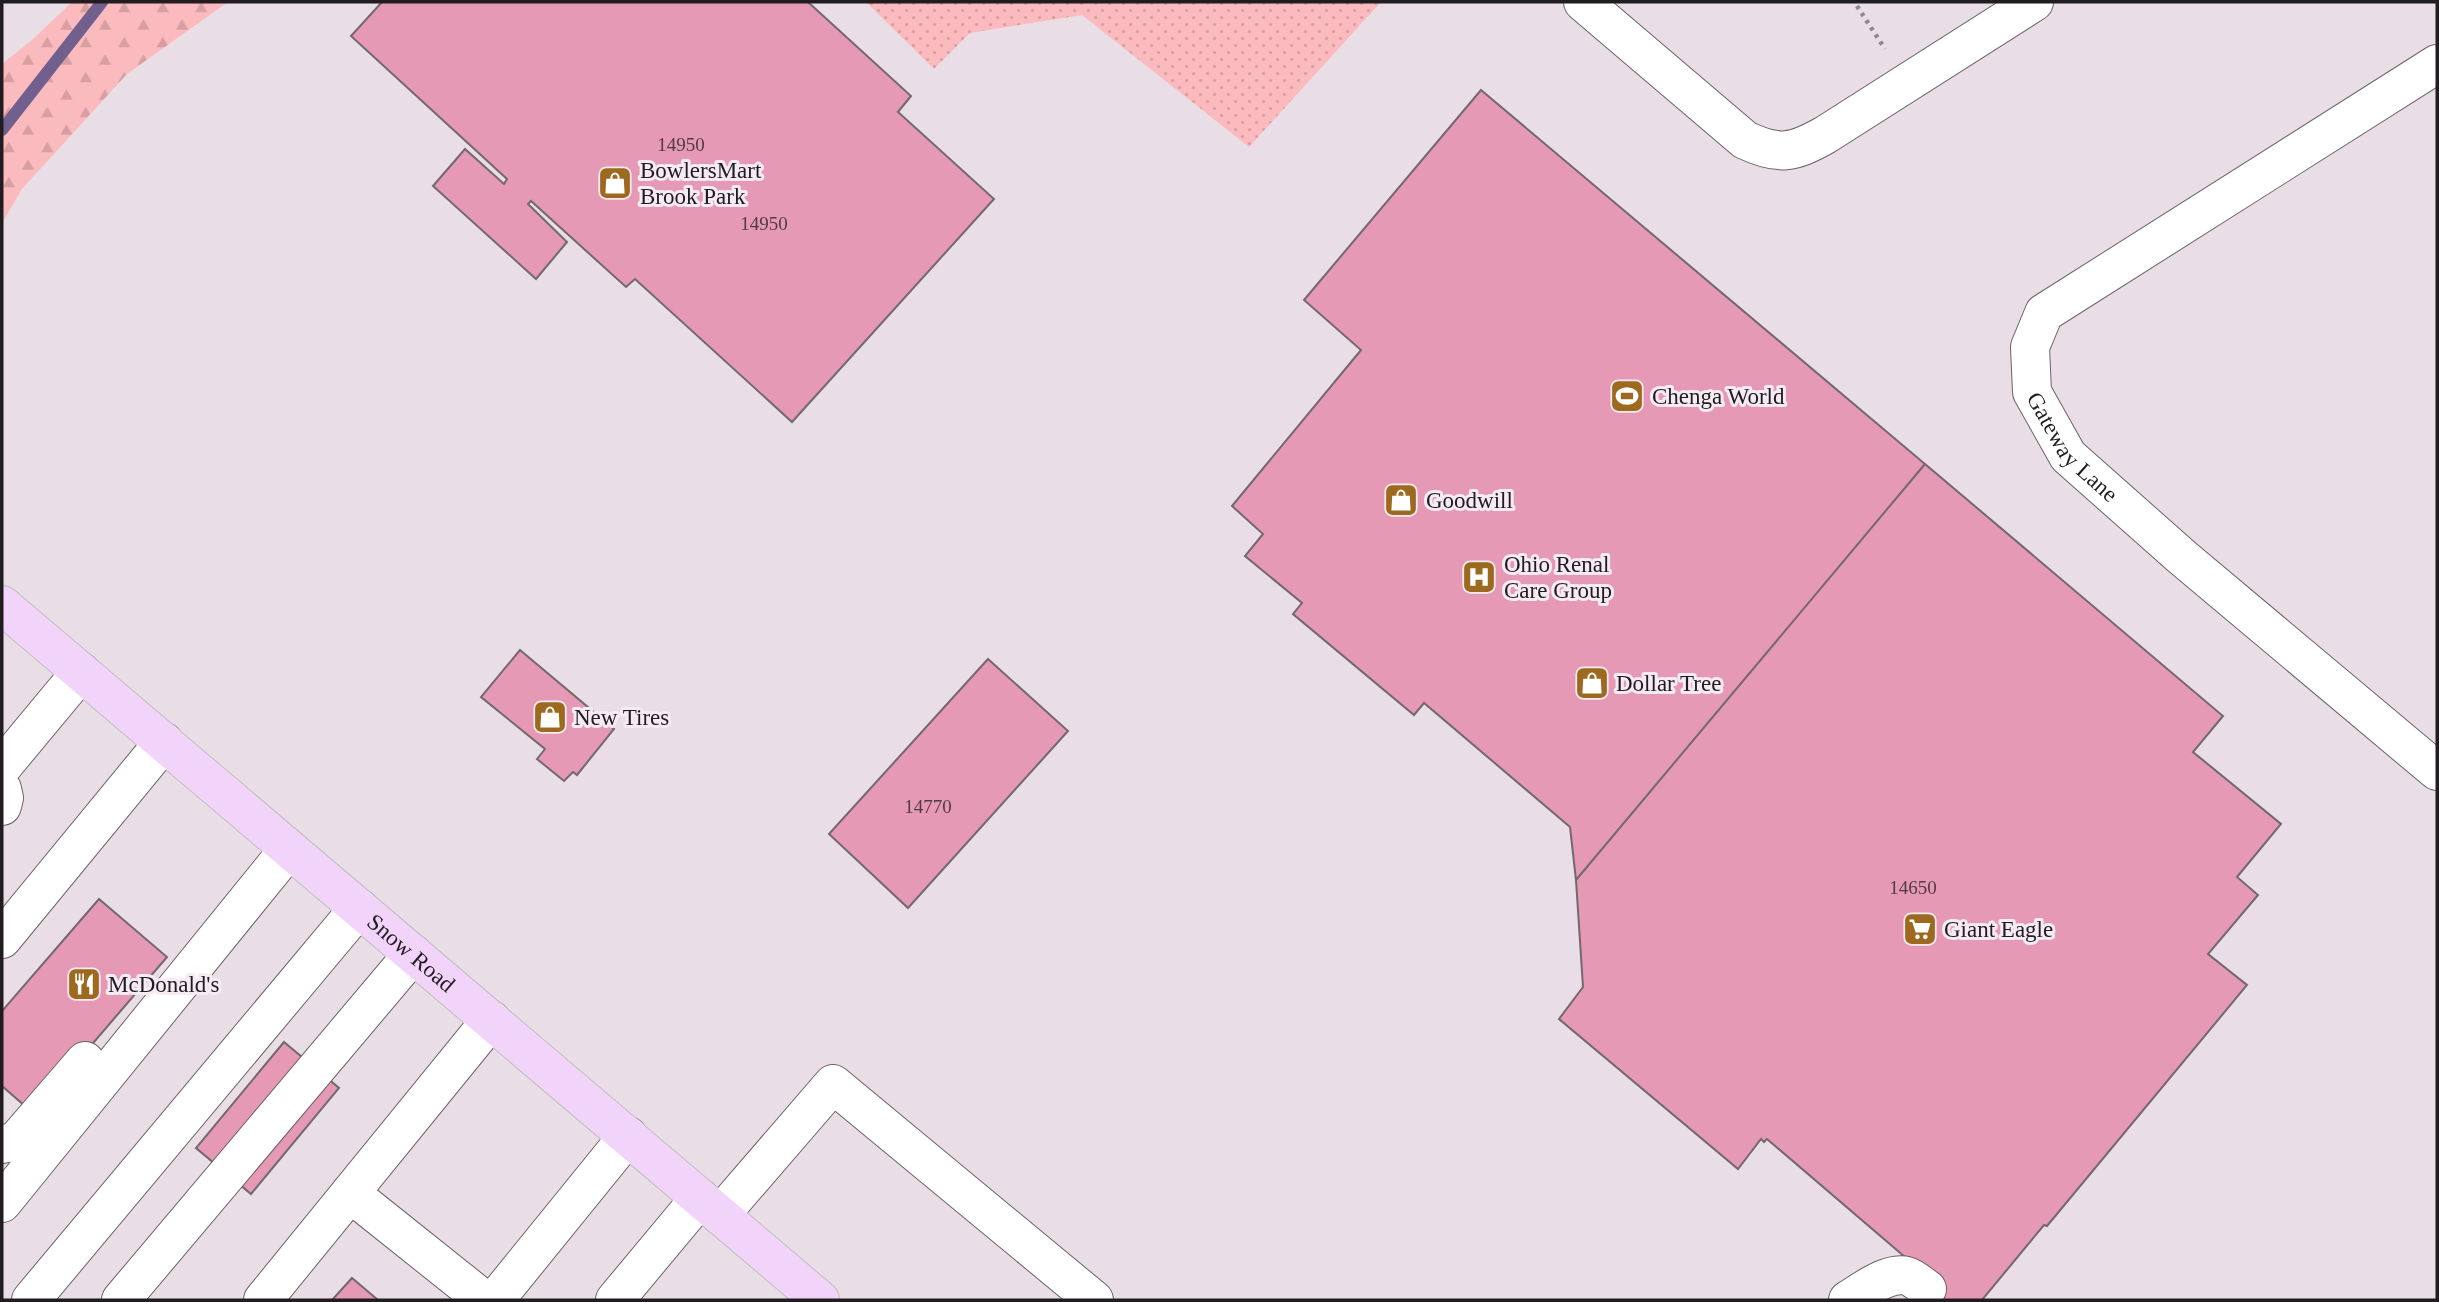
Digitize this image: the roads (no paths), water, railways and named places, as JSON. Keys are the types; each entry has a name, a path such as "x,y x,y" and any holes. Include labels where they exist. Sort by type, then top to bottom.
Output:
{"main road":[{"name":"Snow Road","path":"2,605 820,1300"}],"street":[{"path":"1583,2 1745,140 1765,149 1781,152 1802,148 1825,135 2034,2"},
{"name":"Gateway Lane","path":"2437,64 2044,313 2030,347 2032,392 2068,456 2182,557 2437,771"},
{"path":"2,767 81,672"},
{"path":"2,954 13,926 164,743"},
{"path":"2,789 5,798 2,806"},
{"path":"2,1203 289,849"},
{"path":"31,1300 359,908"},
{"path":"6,1147 178,954 212,945"},
{"path":"121,1300 413,954"},
{"path":"262,1300 491,1020"},
{"path":"615,1300 833,1084 1094,1300"},
{"path":"495,1300 628,1136"},
{"path":"350,1193 484,1300"},
{"path":"1848,1300 1868,1287 1900,1275 1909,1277 1927,1289"}],"waterway":[{"path":"2,130 102,2"}],"place":[{"name":"BowlersMart Brook Park","path":"615,183"},
{"name":"Chenga World","path":"1627,396"},
{"name":"Goodwill","path":"1401,500"},
{"name":"Ohio Renal Care Group","path":"1479,577"},
{"name":"Dollar Tree","path":"1592,683"},
{"name":"New Tires","path":"550,717"},
{"name":"Giant Eagle","path":"1920,929"},
{"name":"McDonald's","path":"84,984"}]}
